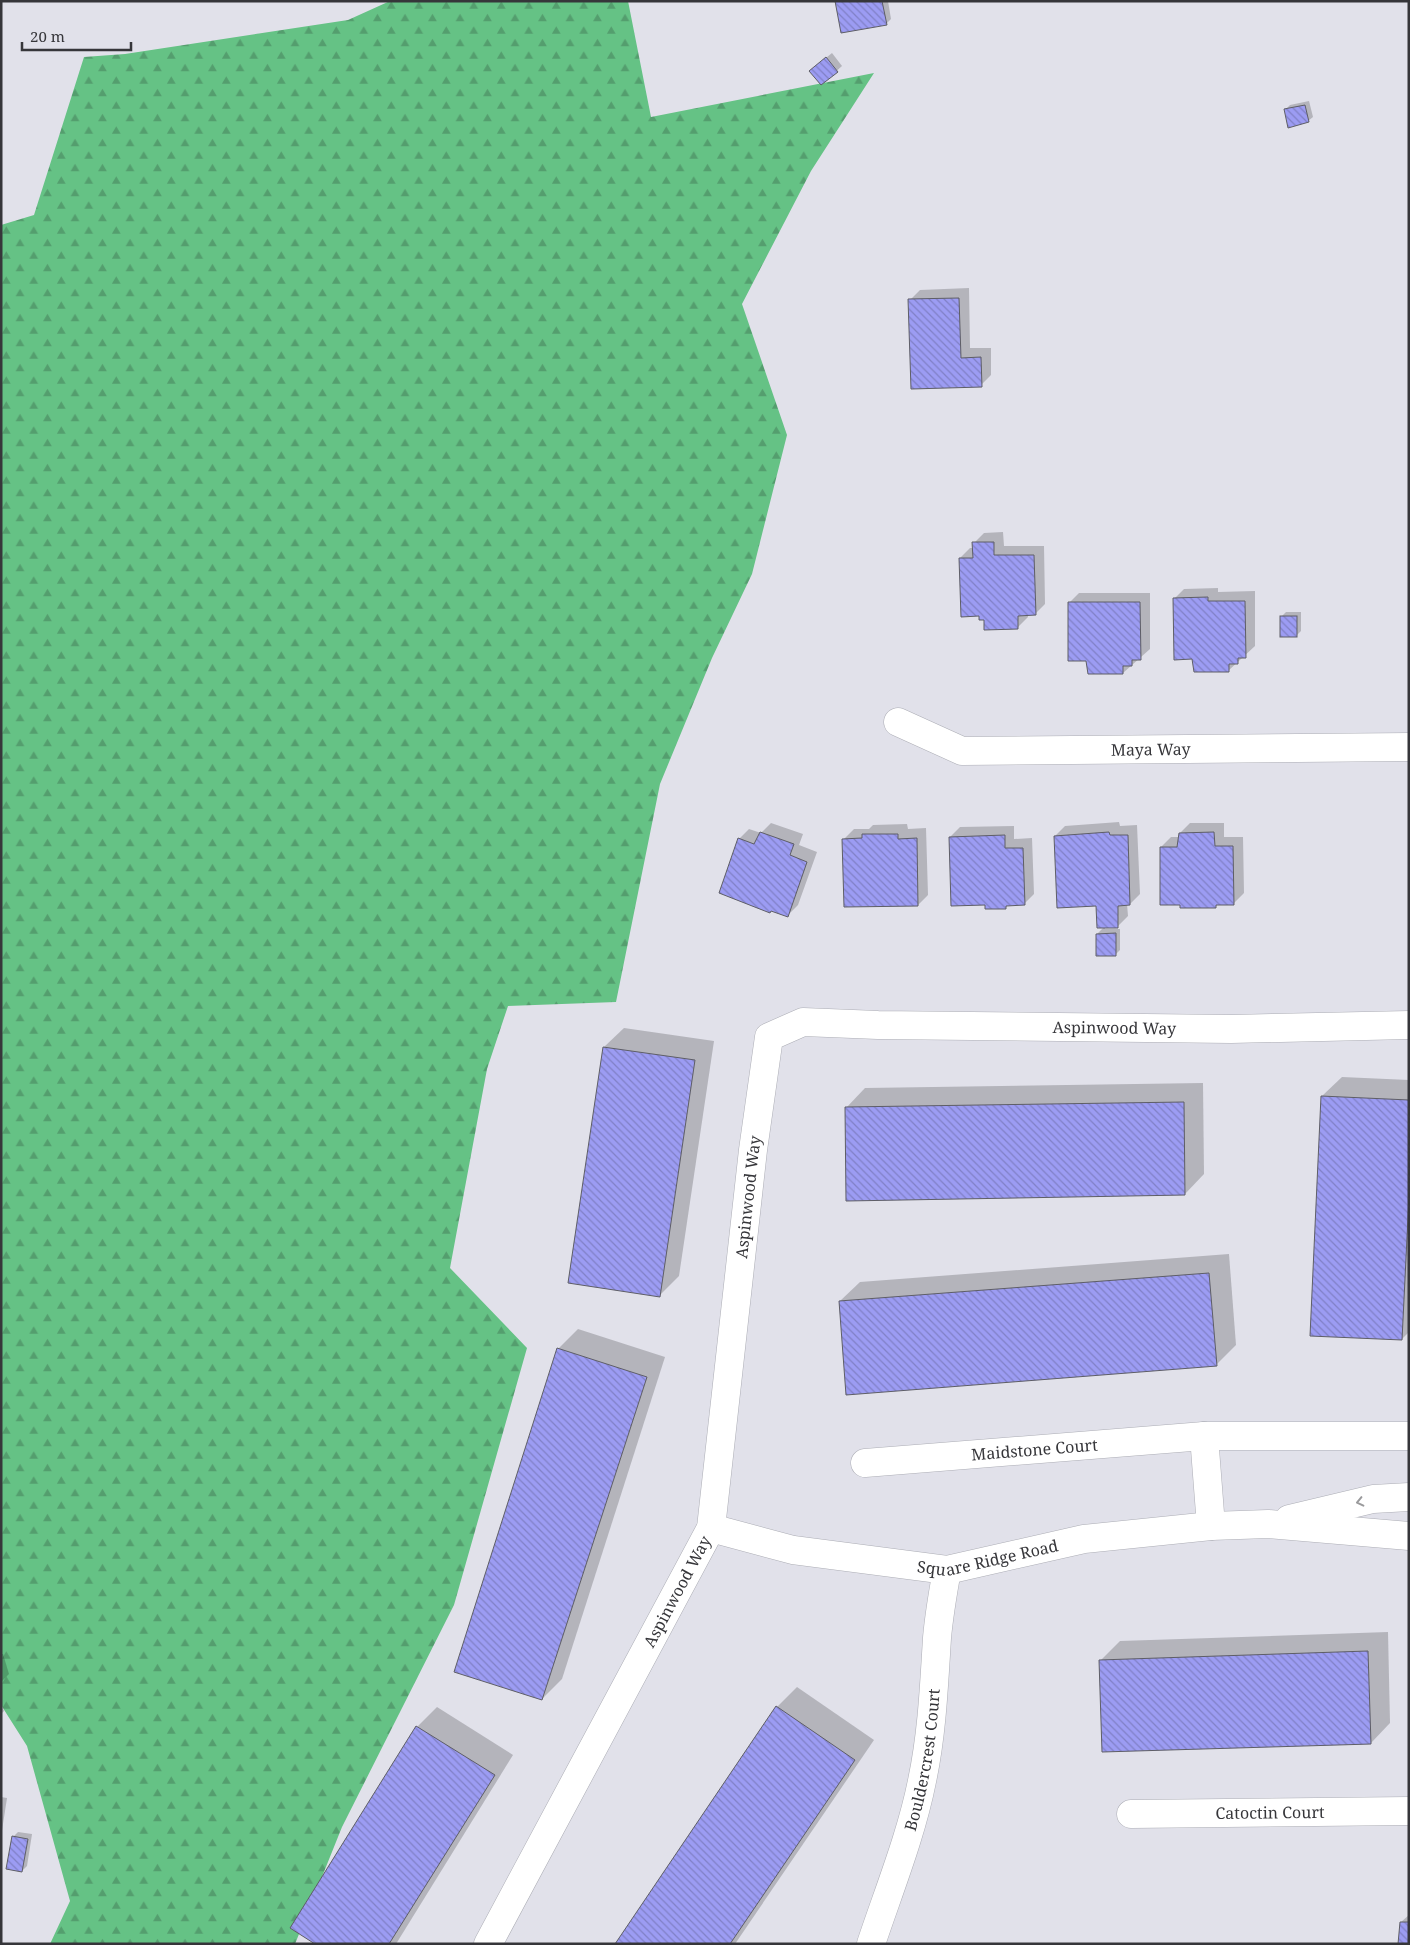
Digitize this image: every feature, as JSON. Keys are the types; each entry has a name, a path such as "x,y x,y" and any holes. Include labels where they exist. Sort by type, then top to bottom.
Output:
{"street":[{"name":"Maya Way","path":"898,722 962,751 1409,747"},
{"name":"Aspinwood Way","path":"488,1944 711,1528 754,1150 769,1038 803,1022 878,1025 1231,1029 1409,1025"},
{"name":"Maidstone Court","path":"865,1463 1204,1436 1409,1436"},
{"path":"1204,1436 1210,1526"},
{"name":"Square Ridge Road","path":"1268,1524 1373,1499 1409,1496"},
{"name":"Square Ridge Road","path":"711,1528 793,1550 946,1570 1084,1539 1210,1526 1268,1524 1409,1536"},
{"name":"Bouldercrest Court","path":"871,1944 908,1834 922,1781 929,1739 946,1570"},
{"name":"Catoctin Court","path":"1131,1814 1409,1811"}],"green space":[{"path":"390,1 628,1 651,117 874,73 811,171 742,304 787,435 752,574 712,658 660,784 616,1002 508,1006 487,1069 450,1268 527,1348 454,1605 342,1827 295,1944 50,1944 70,1901 27,1746 1,1705 1,225 34,215 84,57 125,54 348,20"}],"building":[{"path":"835,1 882,1 887,25 841,33"},
{"path":"826,57 838,72 821,85 809,71"},
{"path":"1305,105 1309,122 1288,128 1284,109"},
{"path":"959,298 961,358 981,357 982,387 911,389 908,299"},
{"path":"972,542 994,542 994,555 1034,555 1036,615 1018,616 1018,629 984,630 984,620 979,620 979,616 961,617 959,558 973,558"},
{"path":"1208,597 1208,601 1245,601 1246,658 1238,658 1238,664 1229,664 1229,672 1194,672 1192,659 1174,660 1173,598"},
{"path":"1068,602 1140,602 1141,660 1132,660 1132,666 1123,666 1123,674 1088,674 1086,661 1068,661"},
{"path":"1280,616 1297,616 1297,637 1280,637"},
{"path":"760,832 794,844 790,855 807,862 788,917 771,911 770,913 719,893 738,838 754,844"},
{"path":"1109,832 1110,835 1128,835 1130,905 1118,906 1118,928 1097,928 1096,906 1057,908 1054,836"},
{"path":"1214,832 1215,846 1233,846 1234,905 1216,905 1216,908 1180,908 1180,905 1160,905 1160,847 1177,847 1179,833"},
{"path":"862,834 898,834 898,839 917,838 918,906 844,907 842,839 862,838"},
{"path":"1005,835 1005,848 1023,848 1025,905 1006,906 1006,909 985,909 985,905 951,906 949,837"},
{"path":"1116,933 1116,956 1096,956 1096,934"},
{"path":"603,1047 695,1060 660,1297 568,1283"},
{"path":"1321,1096 1409,1100 1409,1197 1402,1340 1310,1336"},
{"path":"1184,1102 1185,1195 846,1201 845,1107"},
{"path":"1209,1273 1217,1366 846,1395 839,1301"},
{"path":"557,1348 647,1377 542,1700 454,1672"},
{"path":"1368,1651 1371,1744 1102,1752 1099,1660"},
{"path":"776,1706 855,1760 730,1944 615,1944"},
{"path":"416,1726 495,1775 389,1944 315,1944 290,1928"},
{"path":"12,1836 28,1839 22,1872 6,1869"},
{"path":"1400,1922 1409,1922 1409,1944 1398,1944"}]}
